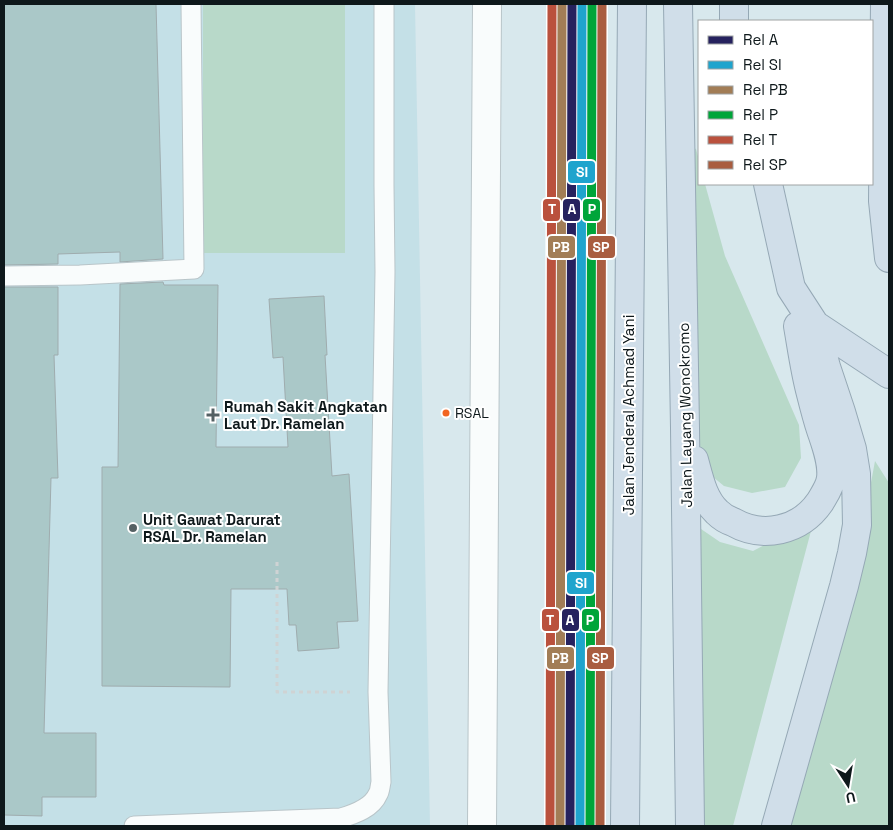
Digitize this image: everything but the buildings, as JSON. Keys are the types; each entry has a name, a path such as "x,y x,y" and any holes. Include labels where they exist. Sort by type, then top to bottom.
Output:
{"highway":[{"name":"Jalan Jenderal Achmad Yani","path":"625,826 632,4"},
{"name":"Jalan Layang Wonokromo","path":"678,4 686,428 690,826"},
{"path":"734,4 734,20"},
{"path":"887,10 883,202 889,258"},
{"path":"686,428 701,484 708,500 717,512 741,527 761,531 786,528 805,519 816,508 825,494 831,479 828,454 810,391 791,288 768,185"},
{"path":"776,826 844,586 857,525 856,474 852,449 815,326 791,288"},
{"path":"815,326 889,374"}],"street":[{"path":"482,826 487,4"}],"lane":[{"path":"4,276 80,275 194,269 191,4"},
{"path":"134,826 343,822 370,804 378,794 381,782 378,692 385,272 384,4"}],"path":[{"path":"277,562 276,692 378,692"}],"shaded area":[{"name":"Rumah Sakit Angkatan Laut Dr. Ramelan","path":"4,4 415,4 430,826 4,826"}],"green space":[{"path":"203,4 345,4 345,253 203,253"},
{"path":"692,147 696,149 698,156 698,185 705,185 725,256 799,425 801,458 785,487 752,493 724,486 695,462"},
{"path":"875,461 889,483 889,826 781,826 858,553"},
{"path":"816,512 733,826 694,826 685,518 720,542 753,551 784,535"}],"rail line":[{"name":"T","path":"550,826 552,4"},
{"name":"PB","path":"560,826 562,4"},
{"name":"A","path":"570,826 572,4"},
{"name":"SI","path":"580,826 582,4"},
{"name":"P","path":"590,826 592,4"},
{"name":"SP","path":"600,826 602,4"}],"place":[{"name":"RSAL","path":"446,413"},
{"name":"Rumah Sakit Angkatan Laut Dr. Ramelan","path":"213,415"},
{"name":"Unit Gawat Darurat RSAL Dr. Ramelan","path":"133,528"}]}
